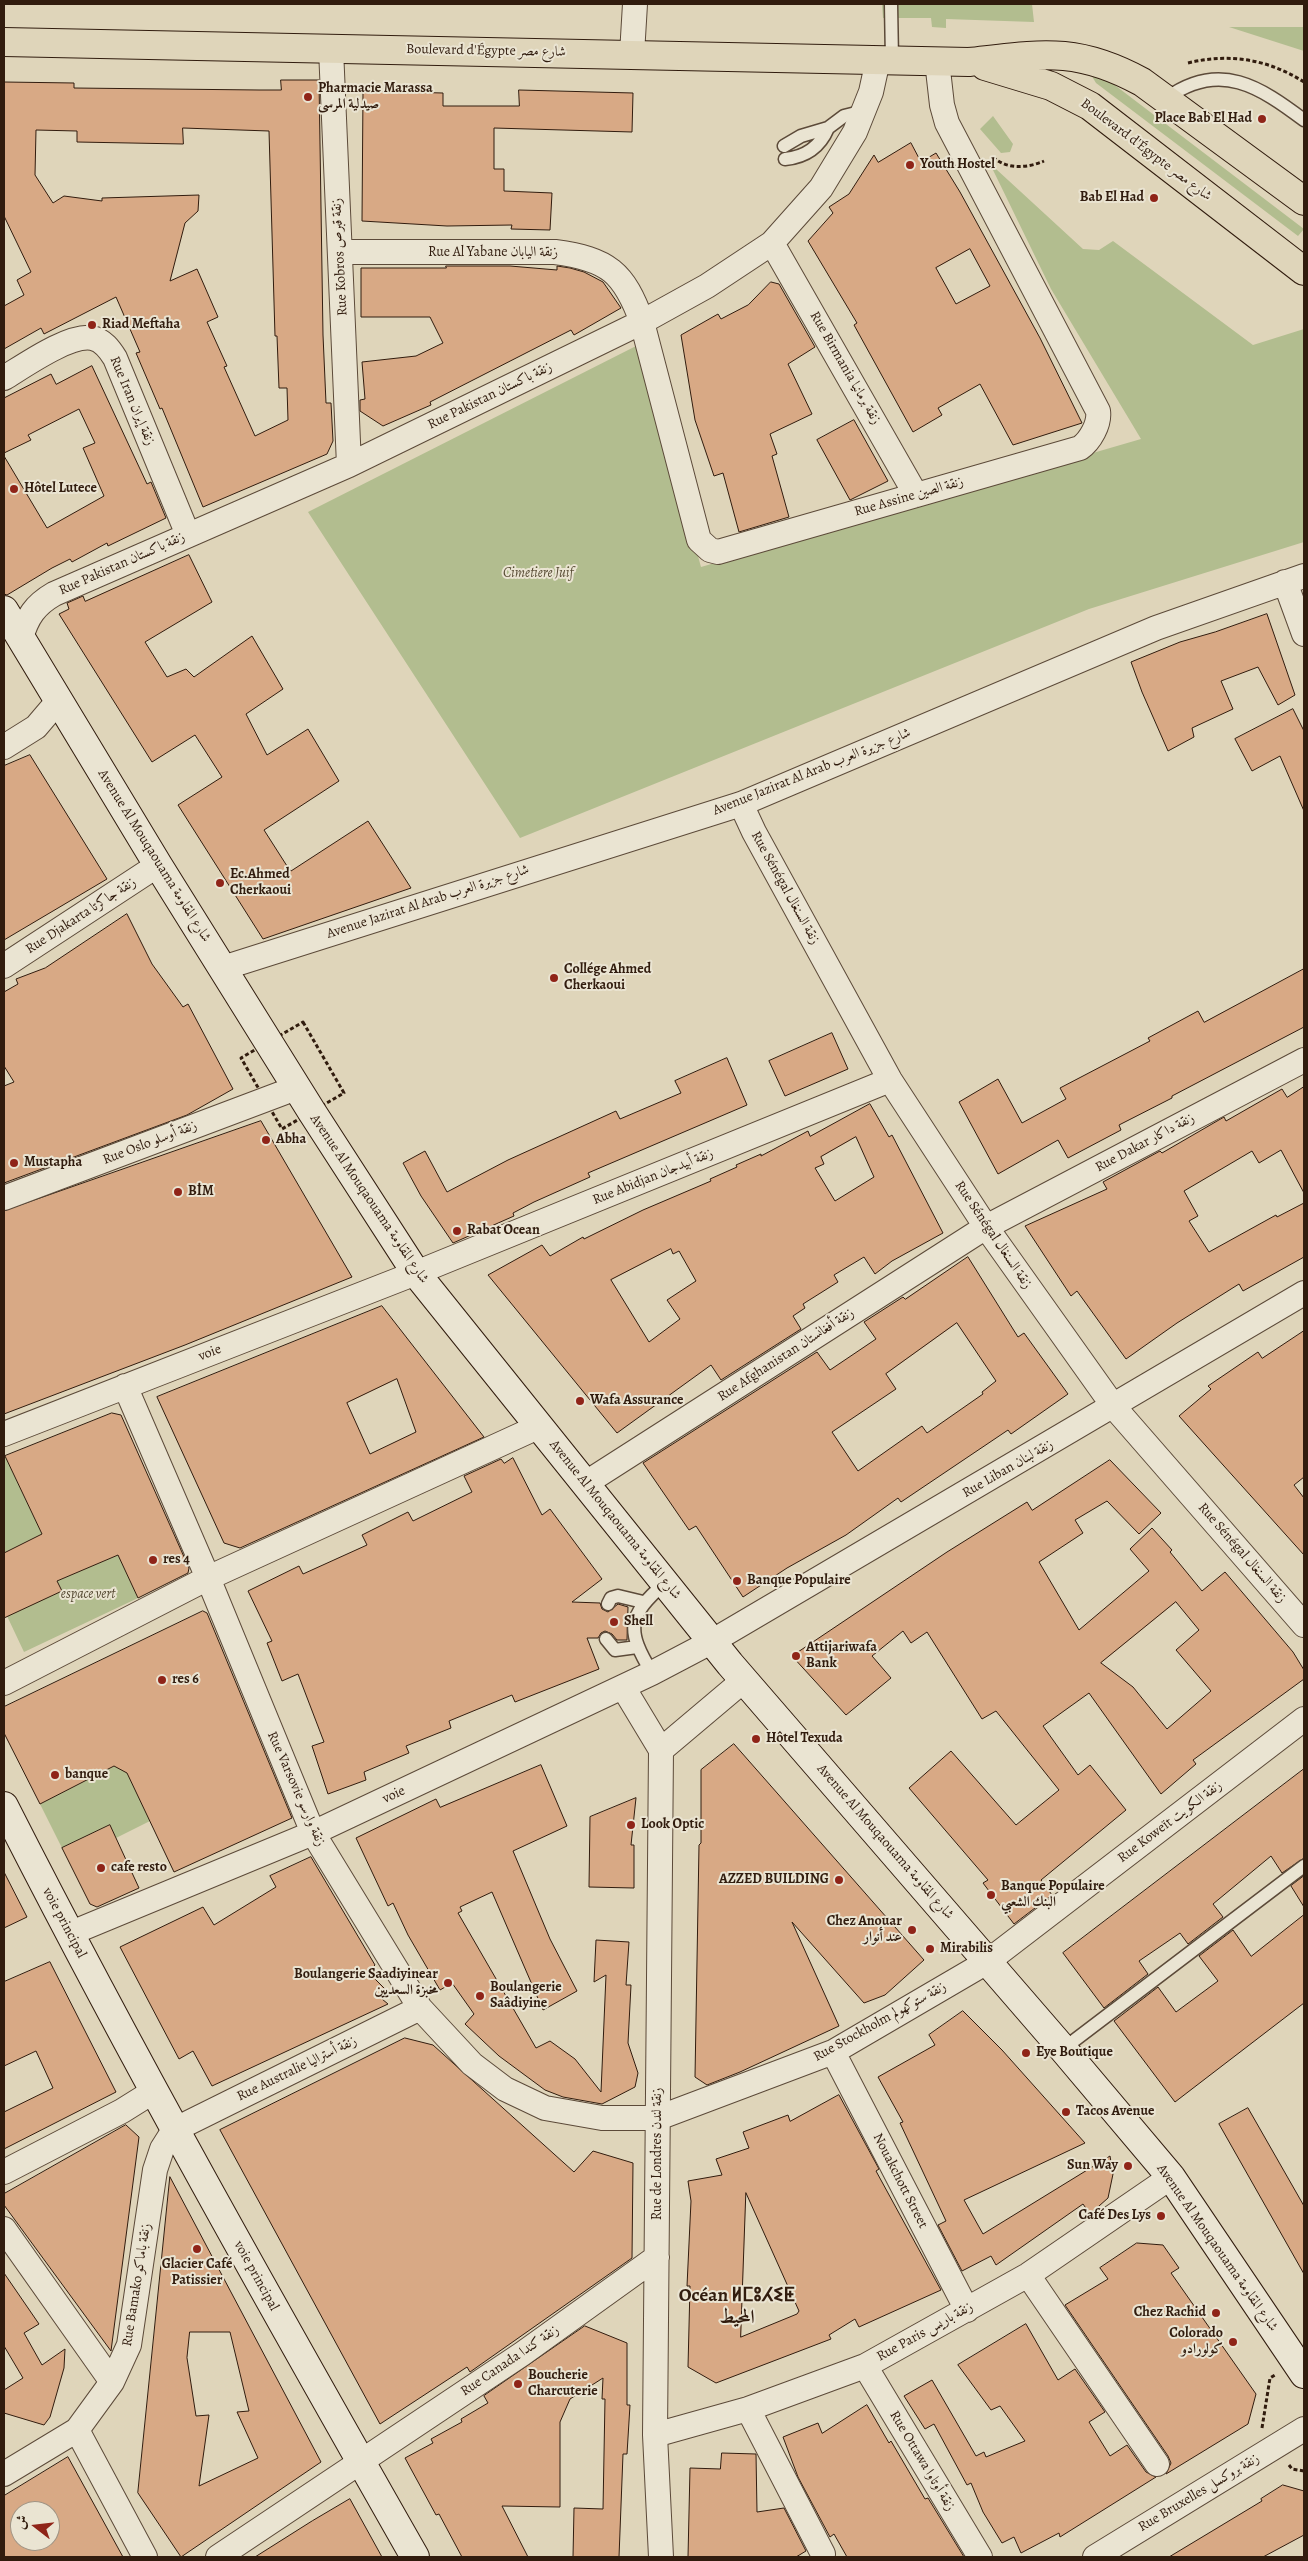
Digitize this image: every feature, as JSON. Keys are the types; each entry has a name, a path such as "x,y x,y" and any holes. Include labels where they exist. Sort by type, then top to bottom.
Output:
{"main road":[{"name":"Boulevard d'Égypte شارع مصر","path":"4,42 969,62 1065,54 1117,68 1168,98 1304,201"},
{"name":"Boulevard d'Égypte شارع مصر","path":"969,62 1035,80 1071,95 1090,106 1304,271"}],"street":[{"path":"632,54 635,4"},
{"name":"Rue Kobros زنقة قبرص","path":"331,48 349,465"},
{"name":"Rue Pakistan زنقة باكستان","path":"21,638 32,612 42,602 188,535 349,465 642,322 707,286 772,243 821,188 844,153 885,60"},
{"name":"Rue Assine زنقة الصين","path":"699,540 710,550 721,552 1080,448 1092,435 1098,418 1098,411 947,123 942,105 937,61"},
{"name":"Rue Birmania زنقة برمانيا","path":"772,243 916,495"},
{"name":"Rue Al Yabane زنقة اليابان","path":"340,252 555,252 586,257 598,262 620,278 633,296 642,322 699,540"},
{"name":"Rue Iran زنقة إيران","path":"4,378 60,346 80,339 93,338 107,346 115,358 188,535"},
{"path":"1295,579 1304,634"},
{"name":"Avenue Jazirat Al Arab شارع جزيرة العرب","path":"223,968 741,804 1156,628 1295,579"},
{"name":"Avenue Al Mouqaouama شارع المقاومة","path":"4,610 158,866 296,1088 416,1273 586,1483 711,1642 1063,2049 1171,2178 1304,2374"},
{"path":"4,747 36,727 59,700"},
{"name":"Rue Sénégal زنقة السنغال","path":"741,804 758,840 890,1080 986,1228 1114,1407 1304,1625"},
{"name":"Rue Djakarta زنقة جاكرتا","path":"4,966 158,866"},
{"name":"Rue Dakar زنقة داكار","path":"986,1228 1304,1060"},
{"name":"Rue Abidjan زنقة أبيدجان","path":"416,1273 890,1080"},
{"name":"Rue Oslo زنقة أوسلو","path":"4,1198 296,1088"},
{"name":"Rue Afghanistan زنقة أفغانستان","path":"586,1483 986,1228"},
{"name":"voie","path":"4,1434 416,1273"},
{"name":"Rue Liban زنقة لبنان","path":"711,1642 1114,1407 1304,1293"},
{"name":"Rue Varsovie زنقة وارسو","path":"125,1386 208,1578 313,1834 420,2008 472,2064 505,2089 545,2108 602,2118 658,2118"},
{"path":"4,1683 208,1578 540,1426"},
{"name":"voie","path":"69,1934 313,1834 623,1687 711,1642"},
{"path":"623,1687 661,1750 744,1680"},
{"name":"Rue Koweït زنقة الكويت","path":"987,1962 1304,1719"},
{"name":"Rue de Londres زنقة لندن","path":"661,1750 655,2435 661,2557"},
{"name":"voie principal","path":"4,1806 69,1934 174,2130 415,2557"},
{"name":"Rue Stockholm زنقة ستوكهولم","path":"658,2118 833,2052 987,1962"},
{"name":"Rue Australie زنقة أستراليا","path":"174,2130 420,2008"},
{"name":"Nouakchott Street","path":"833,2052 967,2310"},
{"path":"4,2172 122,2111 154,2091"},
{"name":"Rue Bamako زنقة باماكو","path":"78,2430 112,2382 129,2345 155,2170 162,2149 174,2130"},
{"name":"Rue Paris زنقة باريس","path":"655,2435 748,2409 865,2366 1028,2274 1171,2178"},
{"path":"4,2228 112,2382"},
{"name":"Rue Canada زنقة كندا","path":"218,2557 522,2354 657,2257"},
{"path":"1028,2274 1157,2464"},
{"name":"Rue Ottawa زنقة أوتاوا","path":"865,2366 980,2557"},
{"path":"748,2409 823,2554"},
{"name":"Rue Bruxelles زنقة بروكسل","path":"1095,2557 1304,2429"},
{"path":"4,2474 78,2430 145,2557"}],"lane":[{"path":"885,60 891,4"},
{"path":"1168,98 1179,90 1204,81 1235,81 1268,93 1304,120"},
{"path":"828,128 812,150 796,158 784,153 801,136 828,128 844,116 864,111"},
{"path":"652,1673 637,1647 636,1619 643,1602 665,1582"},
{"path":"608,1604 611,1598 618,1596 643,1602"},
{"path":"606,1639 615,1650 637,1647"},
{"path":"1063,2049 1304,1866"}],"path":[{"path":"987,151 998,162 1016,166 1044,161"}],"green space":[{"path":"882,4 1032,4 1034,22 946,19 946,28 932,27 931,18 883,18"},
{"path":"1229,27 1304,27 1304,51"},
{"path":"1090,73 1112,83 1304,229 1298,236 1096,83"},
{"path":"993,116 1013,144 1010,152 1001,153 980,129"},
{"name":"Cimetiere Juif","path":"996,169 1083,249 1099,250 1113,241 1253,345 1304,329 1304,542 1089,609 520,838 308,512 640,344 701,567 1141,439 1051,289 993,170"},
{"path":"4,1457 42,1534 4,1553"},
{"name":"espace vert","path":"118,1555 138,1598 24,1652 7,1616 62,1591 57,1581"},
{"path":"122,1762 150,1821 116,1838 109,1825 62,1848 40,1804"}],"building":[{"path":"281,80 319,80 323,335 326,403 331,403 333,441 327,454 203,507 162,408 160,409 136,353 140,352 116,297 44,334 41,328 4,349 4,306 24,295 17,280 31,272 4,216 4,82 74,83 74,88 281,90","holes":["183,128 269,131 275,336 277,336 279,388 287,388 288,420 255,436 224,367 227,366 207,322 218,317 197,269 170,281 185,223 198,211 199,195 102,198 102,201 64,196 53,203 35,175 36,130 77,131 77,142 183,144"]},
{"path":"519,90 633,93 632,132 494,128 494,169 504,169 504,191 552,193 550,230 511,229 512,225 447,226 362,221 363,91 443,93 443,106 519,106"},
{"path":"911,143 921,162 936,153 960,192 1040,338 1082,423 1013,445 980,384 938,408 942,415 913,432 854,325 857,323 808,241 833,213 829,207 849,194 874,155 878,162","holes":["970,249 990,286 956,304 936,268"]},
{"path":"446,266 510,266 557,270 557,266 570,268 584,272 603,282 621,308 574,335 571,330 430,402 431,405 383,426 360,411 360,400 365,399 362,362 416,356 443,343 430,317 361,317 361,268 446,268"},
{"path":"771,282 779,284 815,347 788,364 812,414 770,434 777,454 772,456 789,517 739,532 723,473 714,476 695,420 681,335 718,314 721,319 748,305"},
{"path":"92,366 147,484 151,482 166,518 108,546 107,543 72,562 70,559 7,595 4,594 4,456 47,528 104,496 83,448 95,443 79,409 28,435 31,440 4,453 4,398 51,374 56,384"},
{"path":"854,420 888,481 850,500 817,440"},
{"path":"189,555 212,602 145,642 167,677 186,669 194,677 252,636 283,689 246,714 267,755 308,729 339,781 264,830 287,866 291,871 368,821 411,888 263,939 178,805 222,777 195,735 152,762 59,614 69,609 67,603 83,596 85,601"},
{"path":"1267,614 1295,695 1278,705 1258,667 1221,681 1233,709 1192,728 1194,737 1168,751 1131,662 1180,642"},
{"path":"1293,709 1304,731 1304,811 1280,756 1252,771 1235,739"},
{"path":"30,755 107,879 4,940 4,766"},
{"path":"127,914 152,964 183,1007 188,1004 233,1089 187,1115 4,1183 4,1086 14,1082 4,1066 4,992 18,984 16,979 45,968"},
{"path":"1304,969 1304,1027 1119,1125 1121,1130 1068,1158 1058,1140 998,1174 959,1102 998,1079 1022,1123 1066,1099 1060,1088 1150,1041 1148,1038 1198,1011 1204,1022"},
{"path":"832,1033 848,1069 785,1096 769,1061"},
{"path":"727,1058 747,1105 588,1173 590,1177 534,1202 513,1213 514,1216 453,1243 421,1196 403,1163 425,1151 447,1192 508,1160 616,1111 620,1119 681,1093 675,1081"},
{"path":"1304,1087 1304,1193 1281,1150 1259,1163 1252,1151 1184,1191 1198,1216 1189,1221 1209,1252 1276,1215 1277,1217 1304,1203 1304,1257 1243,1291 1239,1284 1177,1323 1126,1359 1077,1291 1071,1296 1025,1226 1107,1189 1103,1182 1160,1151 1162,1153 1224,1117 1226,1121 1282,1089 1287,1097"},
{"path":"870,1104 889,1137 892,1135 943,1233 892,1261 875,1274 864,1257 834,1275 838,1282 803,1304 805,1308 793,1316 801,1329 721,1380 711,1365 617,1433 488,1275 542,1245 550,1256 583,1237 584,1239 643,1210 711,1181 710,1179 737,1167 736,1165 761,1154 761,1156 808,1131 810,1136","holes":["856,1137 874,1177 835,1201 815,1168 824,1164 821,1157","671,1249 673,1254 679,1251 696,1281 667,1300 680,1319 649,1342 611,1280"]},
{"path":"261,1121 352,1277 185,1345 4,1414 4,1211"},
{"path":"968,1257 1018,1337 1024,1333 1068,1394 1011,1434 1008,1430 901,1502 898,1498 846,1535 787,1568 743,1597 696,1526 689,1530 643,1463 817,1352 830,1370 876,1339 864,1322 903,1297 905,1299","holes":["957,1323 996,1381 982,1392 983,1394 927,1433 922,1426 858,1471 832,1432 896,1389 886,1374"]},
{"path":"382,1306 484,1437 240,1548 224,1543 157,1397","holes":["397,1379 416,1432 370,1454 347,1403"]},
{"path":"1304,1331 1304,1477 1294,1485 1304,1498 1304,1555 1179,1416 1211,1389 1208,1386 1258,1352 1262,1358"},
{"path":"112,1413 121,1415 189,1568 188,1573 138,1598 118,1555 57,1581 62,1591 4,1618 4,1553 42,1534 5,1456"},
{"path":"513,1458 542,1515 550,1509 602,1579 572,1602 600,1603 602,1609 608,1612 618,1604 628,1607 627,1640 617,1640 612,1634 605,1631 598,1638 587,1638 599,1669 515,1702 512,1695 449,1721 451,1728 406,1746 409,1753 364,1772 366,1780 328,1794 312,1746 324,1742 298,1674 282,1681 267,1643 272,1641 248,1591 299,1566 303,1574 367,1545 362,1535 408,1512 413,1521 472,1492 464,1476 501,1459 504,1463"},
{"path":"1110,1460 1161,1513 1139,1534 1107,1501 1075,1520 1083,1533 1039,1562 1079,1630 1149,1571 1130,1549 1152,1528 1172,1550 1170,1552 1202,1591 1225,1572 1293,1652 1304,1670 1304,1679 1193,1760 1196,1764 1161,1794 1089,1693 1043,1726 1078,1775 1090,1765 1126,1810 1041,1880 1052,1895 1014,1924 983,1883 988,1880 909,1788 951,1751 1016,1825 1059,1790 996,1711 982,1719 927,1632 911,1643 903,1631 872,1656 891,1678 846,1715 792,1656 947,1552 1027,1502 1032,1510","holes":["1176,1602 1199,1630 1176,1650 1211,1691 1167,1729 1133,1687 1101,1663"]},
{"path":"203,1611 207,1613 292,1818 174,1872 127,1773 114,1766 40,1804 4,1733 4,1707"},
{"path":"734,1744 924,1960 885,1995 864,2003 792,1922 839,2026 740,2072 707,2085 695,2077 701,1770"},
{"path":"541,1765 567,1826 513,1851 550,1939 577,1991 543,2010 492,1892 460,1907 462,1911 458,1913 536,2048 550,2041 575,2059 601,2092 606,1975 594,1982 596,1940 629,1942 626,1985 631,1985 628,2043 638,2073 635,2087 602,2104 563,2097 545,2090 499,2056 465,2024 474,2014 452,1983 440,1990 408,1935 393,1903 388,1906 356,1838 436,1799 440,1807"},
{"path":"1304,1769 1304,1858 1282,1873 1271,1856 1213,1904 1223,1917 1188,1944 1180,1933 1139,1961 1148,1974 1104,2008 1063,1953"},
{"path":"636,1798 631,1845 634,1845 634,1888 589,1887 590,1817"},
{"name":"cafe resto","path":"110,1825 139,1888 97,1907 90,1904 62,1848"},
{"path":"311,1857 375,1965 368,1972 388,1992 382,1999 388,2004 212,2086 193,2051 179,2059 120,1947 203,1907 214,1925 276,1887 270,1876"},
{"path":"4,1872 27,1917 4,1928"},
{"path":"1304,1876 1304,1907 1291,1886"},
{"path":"1304,1915 1304,2003 1175,2102 1114,2021 1158,1987 1176,2012 1218,1981 1199,1956 1233,1930 1251,1956"},
{"path":"50,1962 116,2092 4,2149 4,2112 53,2088 36,2051 4,2066 4,1982"},
{"path":"963,2011 1002,2050 1085,2143 964,2200 983,2234 1110,2156 1113,2174 1108,2198 1090,2214 1083,2204 996,2265 991,2256 962,2271 938,2225 946,2221 900,2123 903,2122 878,2077 935,2045 929,2035"},
{"path":"405,2038 433,2045 574,2172 593,2151 633,2163 632,2258 470,2372 467,2367 380,2424 220,2130"},
{"path":"839,2095 879,2169 876,2171 941,2290 859,2327 855,2319 829,2335 831,2339 716,2383 688,2367 690,2286 687,2286 691,2201 688,2181 722,2175 716,2159 749,2148 743,2132 788,2115 790,2121","holes":["746,2193 799,2311 797,2314 741,2337"]},
{"path":"1248,2108 1304,2206 1304,2274 1219,2124"},
{"path":"126,2125 139,2137 111,2351 4,2205 4,2194"},
{"path":"170,2177 321,2462 181,2557 138,2493","holes":["190,2332 230,2332 249,2411 237,2412 258,2458 199,2486 209,2415 196,2416 187,2358"]},
{"path":"1137,2243 1163,2245 1179,2268 1171,2273 1256,2394 1248,2424 1166,2474 1171,2463 1168,2456 1065,2305 1108,2279 1100,2268"},
{"path":"4,2273 39,2324 24,2333 42,2365 65,2349 64,2368 50,2417 44,2425 4,2413 4,2390 23,2378 4,2346"},
{"path":"1026,2324 1058,2380 1075,2369 1105,2412 1089,2422 1110,2456 1127,2445 1146,2472 1156,2477 1060,2537 1059,2533 1021,2553 1014,2537 1002,2543 983,2512 971,2483 967,2485 934,2424 925,2429 904,2396 932,2380 976,2456 984,2452 986,2457 1025,2441 1000,2406 991,2410 958,2365"},
{"path":"585,2326 627,2343 627,2405 630,2405 627,2454 623,2454 619,2557 573,2557 574,2508 603,2509 605,2399 602,2399 603,2378 570,2399 560,2422 560,2507 502,2506 528,2557 462,2557 439,2514 436,2515 405,2458 433,2443 431,2439 462,2422 461,2419 488,2403 484,2396"},
{"path":"867,2405 889,2443 891,2441 925,2499 928,2498 964,2557 847,2557 834,2534 830,2537 798,2477 783,2437 818,2423 822,2433"},
{"path":"722,2453 756,2454 757,2512 784,2508 806,2551 796,2557 688,2557 690,2468 720,2469"},
{"path":"68,2457 123,2557 4,2557 4,2496"},
{"path":"1283,2485 1304,2491 1304,2535 1263,2557 1169,2557 1262,2501 1261,2499"},
{"path":"350,2499 382,2557 255,2557 312,2521"}],"place":[{"name":"Pharmacie Marassa صيدلية المرسى","path":"308,97"},
{"name":"Place Bab El Had","path":"1262,119"},
{"name":"Youth Hostel","path":"910,165"},
{"name":"Bab El Had","path":"1154,198"},
{"name":"Riad Meftaha","path":"92,325"},
{"name":"Hôtel Lutece","path":"14,489"},
{"name":"Ec.Ahmed Cherkaoui","path":"220,883"},
{"name":"Collége Ahmed Cherkaoui","path":"554,978"},
{"name":"Abha","path":"266,1140"},
{"name":"Mustapha","path":"14,1163"},
{"name":"BİM","path":"178,1192"},
{"name":"Rabat Ocean","path":"457,1231"},
{"name":"Wafa Assurance","path":"580,1401"},
{"name":"res 4","path":"153,1560"},
{"name":"Banque Populaire","path":"737,1581"},
{"name":"Shell","path":"614,1622"},
{"name":"Attijariwafa Bank","path":"796,1656"},
{"name":"res 6","path":"162,1680"},
{"name":"Hôtel Texuda","path":"756,1739"},
{"name":"banque","path":"55,1775"},
{"name":"Look Optic","path":"631,1825"},
{"name":"cafe resto","path":"101,1868"},
{"name":"AZZED BUILDING","path":"839,1880"},
{"name":"Banque Populaire البنك الشعبي","path":"991,1895"},
{"name":"Chez Anouar عند أنوار","path":"912,1930"},
{"name":"Mirabilis","path":"930,1949"},
{"name":"Boulangerie Saadiyinear مخبزة السعديين","path":"448,1983"},
{"name":"Boulangerie Saâdiyine","path":"480,1996"},
{"name":"Eye Boutique","path":"1026,2053"},
{"name":"Tacos Avenue","path":"1066,2112"},
{"name":"Sun Way","path":"1128,2166"},
{"name":"Café Des Lys","path":"1161,2216"},
{"name":"Glacier Café Patissier","path":"197,2249"},
{"name":"Chez Rachid","path":"1216,2313"},
{"name":"Colorado كولورادو","path":"1233,2342"},
{"name":"Boucherie Charcuterie","path":"518,2384"}],"district":[{"name":"Océan ⵍⵎⵓⵃⵉⵟ المحيط","path":"737,2307"}]}
